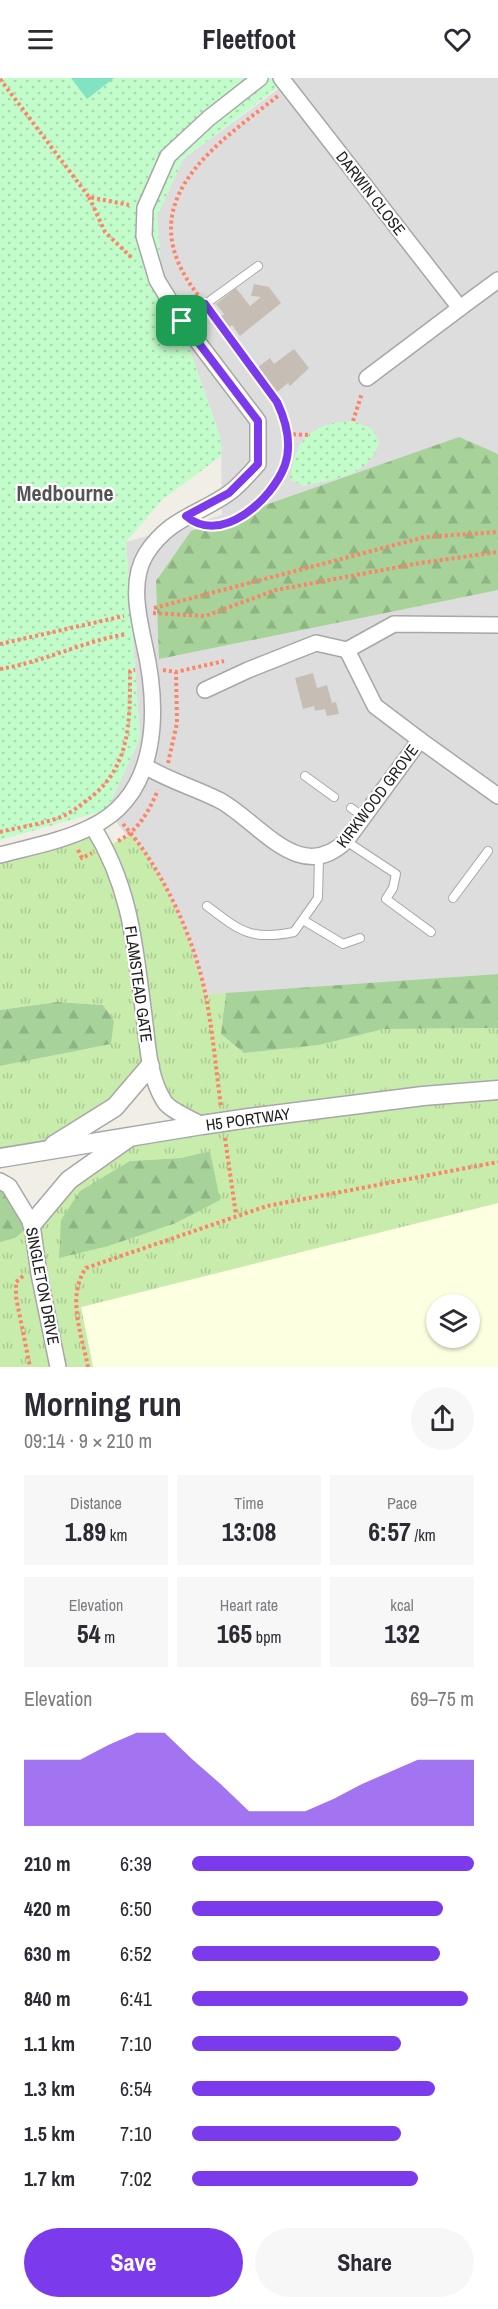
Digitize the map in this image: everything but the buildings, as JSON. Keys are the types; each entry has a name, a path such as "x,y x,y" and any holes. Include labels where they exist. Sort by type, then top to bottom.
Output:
{"street":[{"path":"0,855 71,836 93,827 114,813 129,798 145,766 155,717 150,668 134,617 136,590 146,555 175,522 229,493 258,464 258,421 182,321 157,280 144,236 145,208 168,156 209,118 260,78"},
{"name":"DARWIN CLOSE","path":"285,83 460,308"},
{"path":"367,378 498,280"},
{"path":"205,690 248,670 316,644 348,650 394,624 498,625"},
{"name":"KIRKWOOD GROVE","path":"348,650 375,706 498,796"},
{"name":"KIRKWOOD GROVE","path":"145,766 163,778 221,802 294,854 319,858 333,853 346,841 420,740"},
{"name":"FLAMSTEAD GATE","path":"93,827 106,847 124,888 135,950 150,1066 165,1103 202,1125"},
{"path":"47,1149 115,1107 150,1066"},
{"name":"H5 PORTWAY","path":"0,1158 249,1118 423,1096 498,1090"},
{"path":"32,1224 69,1180 131,1136"},
{"name":"SINGLETON DRIVE","path":"0,1181 9,1186 32,1224 39,1274 58,1367"}],"lane":[{"path":"182,321 258,266"},
{"path":"305,776 334,797"},
{"path":"351,808 364,817"},
{"path":"346,841 396,874 393,888 386,899 431,932"},
{"path":"453,898 488,851"},
{"path":"207,906 240,931 270,937 294,932 318,898 319,858"},
{"path":"303,920 343,944 360,938"}],"path":[{"path":"0,79 89,197 105,232 135,261 135,250"},
{"path":"186,516 196,524 212,528 232,522 252,508 270,490 285,464 286,420 277,402 183,277 174,254 172,224 175,199 191,171 218,142 285,83"},
{"path":"89,197 145,208"},
{"path":"353,421 367,378"},
{"path":"287,434 309,435"},
{"path":"134,617 425,537 498,532"},
{"path":"0,644 150,613 205,616 276,590 420,563 498,552"},
{"path":"124,605 134,617"},
{"path":"129,643 128,634 134,617"},
{"path":"128,634 134,617"},
{"path":"0,669 41,661 111,636 128,634"},
{"path":"130,671 131,661"},
{"path":"0,832 64,816 98,793 132,834 163,882 188,938 206,996 222,1111"},
{"path":"225,1134 236,1215"},
{"path":"88,1367 75,1297 79,1278 86,1268 267,1206 498,1162"},
{"path":"30,1367 16,1297 16,1282 23,1276 39,1274"}],"shaded area":[{"path":"293,78 498,78 498,974 206,996 188,938 163,882 107,810 140,738 126,542 222,515 221,439 161,268 157,216 183,159"},
{"path":"498,1203 498,1367 93,1367 81,1307"}],"green space":[{"path":"0,78 290,78 183,159 157,216 161,268 221,439 221,456 162,500 126,542 140,738 107,810 0,840"},
{"path":"71,78 114,78 87,99"},
{"path":"353,421 372,429 379,443 374,455 367,463 349,475 304,486 290,480 296,454 308,436 327,425"},
{"path":"459,437 498,454 498,590 159,659 156,581 191,531"},
{"path":"93,827 106,847 132,834 163,882 188,938 206,995 226,993 221,1034 244,1053 319,1045 384,1029 498,1028 498,1203 81,1307 93,1367 0,1367 0,1181 32,1223 131,1136 201,1126 165,1103 150,1067 115,1107 47,1149 0,1158 0,1066 111,1044 114,1021 103,1005 57,1002 0,1010 0,855","holes":["210,1151 219,1200 176,1223 130,1161 181,1158"]},
{"path":"498,974 498,1028 384,1029 319,1045 244,1053 221,1034 226,993"},
{"path":"57,1002 103,1005 114,1021 111,1044 0,1066 0,1010"},
{"path":"210,1151 220,1200 176,1223 108,1246 59,1258 61,1220 80,1191 130,1161 181,1158"},
{"path":"0,1181 32,1224 15,1238 0,1242"}],"district":[{"name":"Medbourne","path":"65,493"}],"route":[{"path":"205,304 277,402 286,420 288,443 285,464 270,490 252,508 232,522 212,528 196,524 186,516 229,493 258,464 258,421 182,321 205,304"}]}
